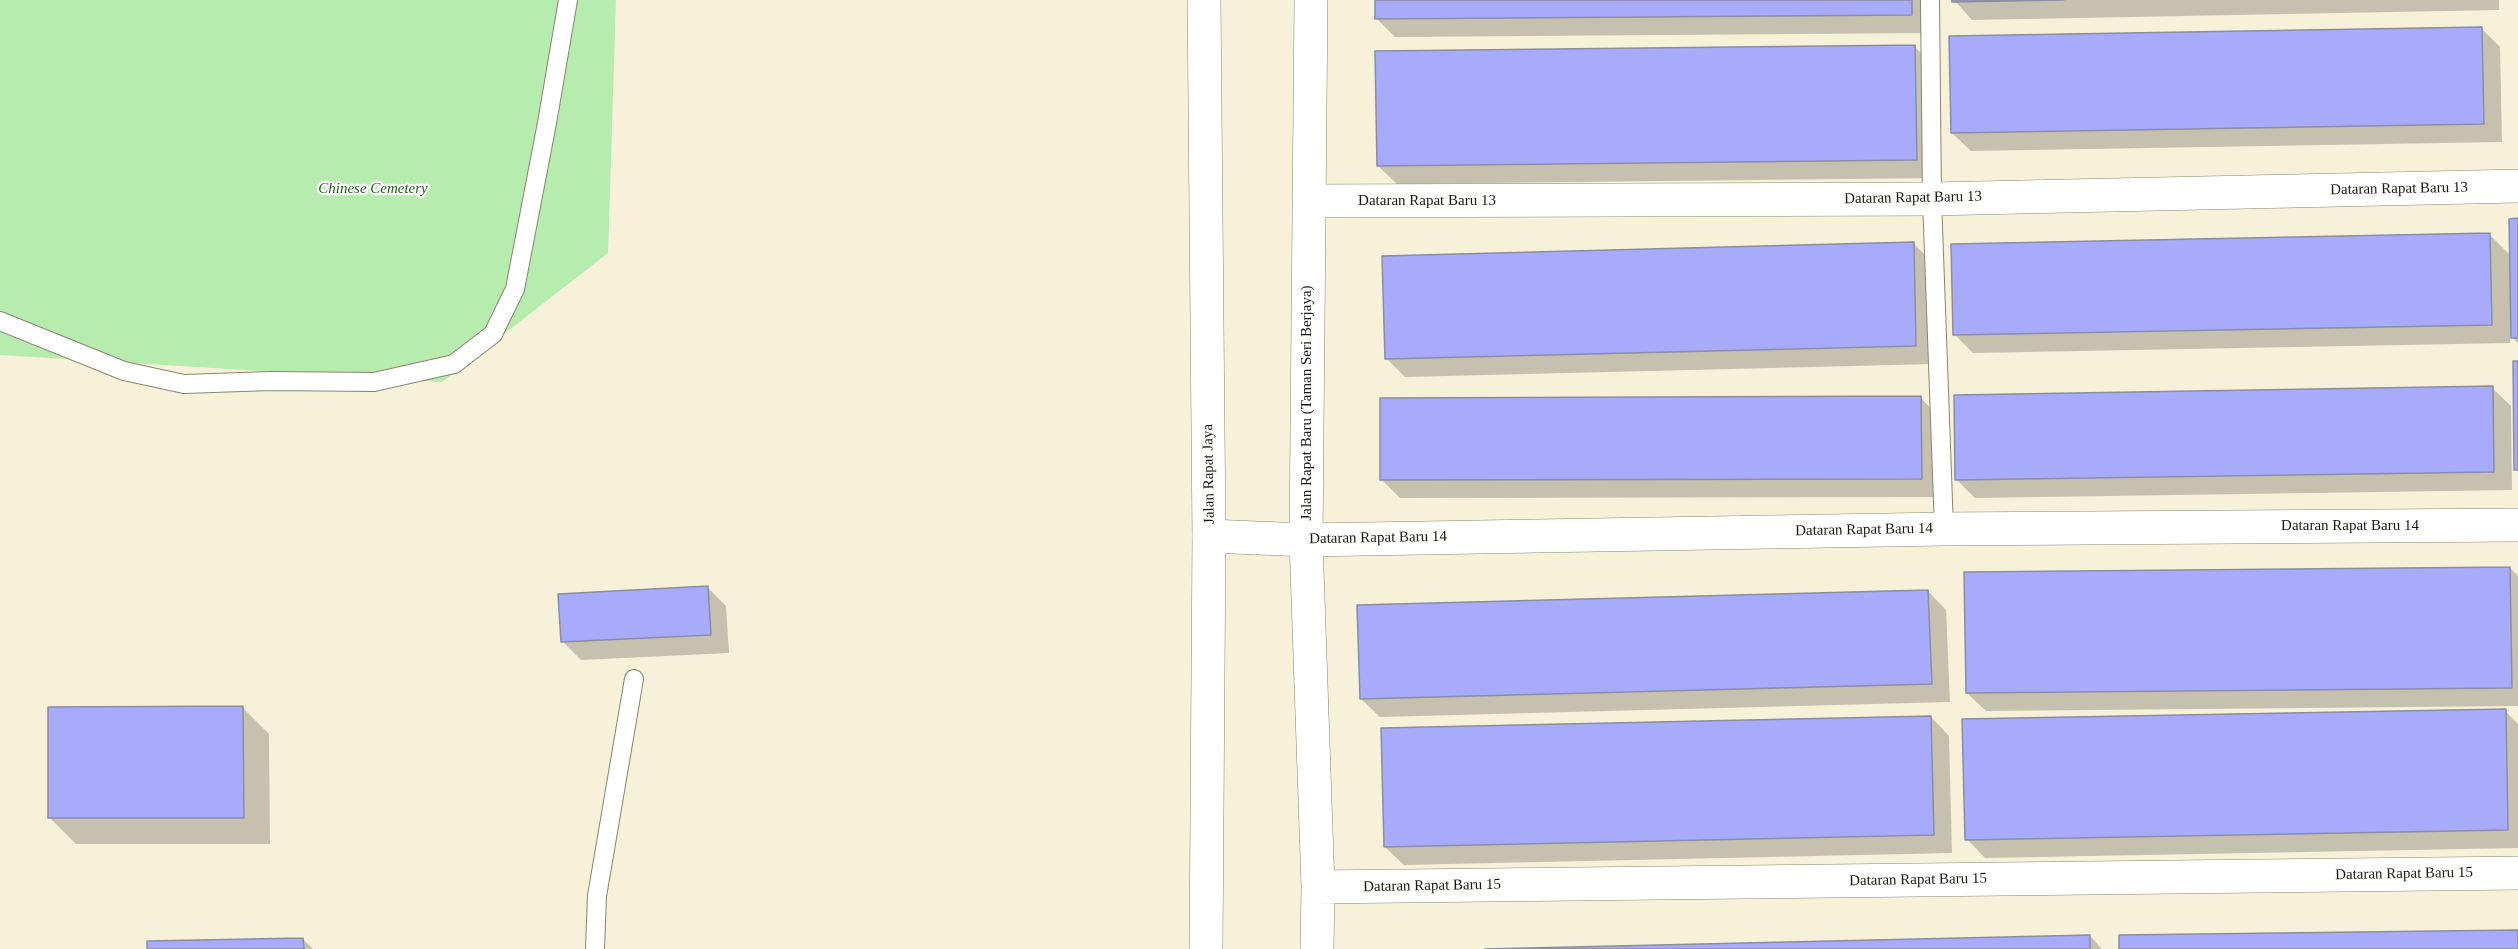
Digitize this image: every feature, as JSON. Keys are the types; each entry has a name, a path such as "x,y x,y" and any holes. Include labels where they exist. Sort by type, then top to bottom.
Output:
{"street":[{"name":"Jalan Rapat Jaya","path":"1204,0 1209,536 1206,949"},
{"name":"Jalan Rapat Baru (Taman Seri Berjaya)","path":"1311,0 1306,540 1318,887 1317,949"},
{"name":"Dataran Rapat Baru 13","path":"1309,201 1932,199 2518,186"},
{"name":"Dataran Rapat Baru 14","path":"1209,536 1306,540 1944,529 2518,525"},
{"name":"Dataran Rapat Baru 15","path":"1318,887 2518,873"}],"lane":[{"path":"0,321 124,371 184,384 271,381 374,382 454,364 493,334 515,289 568,0"},
{"path":"1930,0 1932,199 1944,529"},
{"path":"595,949 597,896 634,679"}],"green space":[{"name":"Chinese Cemetery","path":"0,0 616,0 608,253 442,382 0,355"}],"building":[{"path":"1375,0 1912,0 1912,15 1375,19"},
{"path":"1952,0 2064,0 1952,2"},
{"path":"2482,27 2484,124 1951,133 1949,36"},
{"path":"1915,45 1917,160 1377,166 1375,51"},
{"path":"2518,218 2518,338 2511,338 2509,219"},
{"path":"2490,233 2492,325 1953,335 1951,244"},
{"path":"1914,242 1916,346 1385,359 1382,256"},
{"path":"2513,361 2518,361 2518,470 2514,470"},
{"path":"2493,386 2494,472 1955,480 1954,395"},
{"path":"1921,396 1922,479 1380,480 1380,398"},
{"path":"2510,567 2512,688 1966,693 1964,572"},
{"path":"708,586 711,635 561,642 558,594"},
{"path":"1928,590 1932,684 1360,699 1357,605"},
{"path":"243,706 244,818 48,818 48,707"},
{"path":"2506,709 2508,830 1965,840 1962,719"},
{"path":"1931,716 1934,835 1384,847 1381,728"},
{"path":"2518,930 2518,949 2119,949 2119,935"},
{"path":"2090,935 2090,949 1485,949"},
{"path":"303,938 304,949 147,949 147,941"}]}
